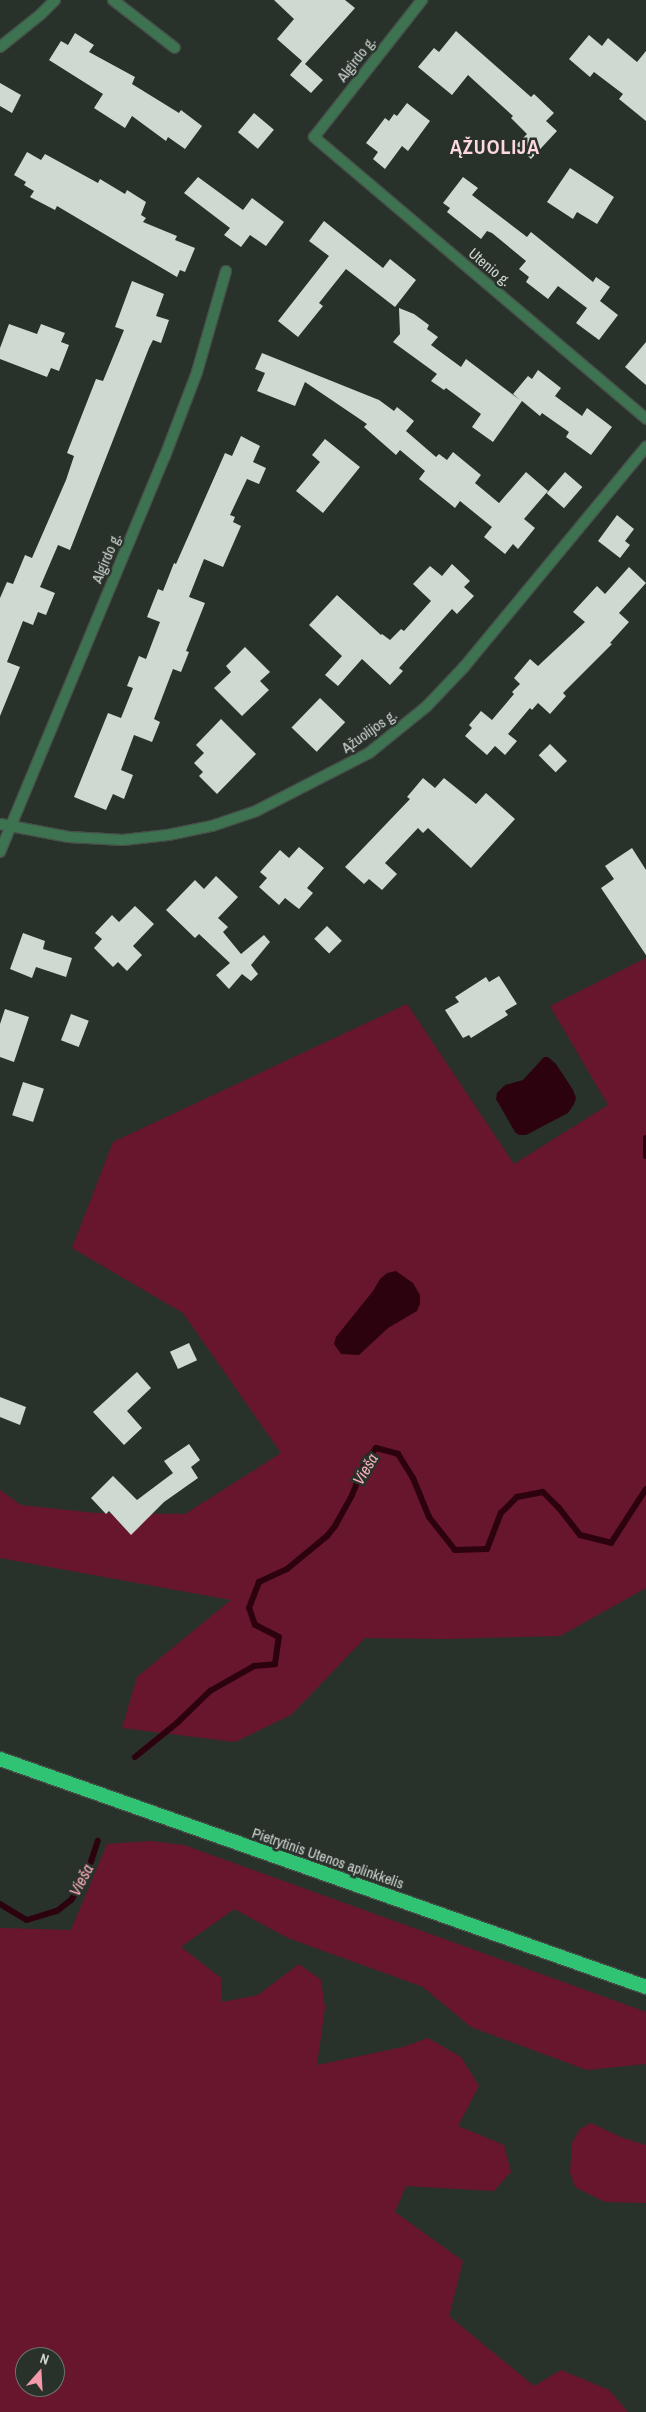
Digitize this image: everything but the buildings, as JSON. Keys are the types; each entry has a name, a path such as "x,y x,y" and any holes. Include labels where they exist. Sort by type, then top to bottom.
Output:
{"highway":[{"name":"Pietrytinis Utenos aplinkkelis","path":"0,1759 646,1987"}],"street":[{"path":"0,47 41,14 55,0"},
{"path":"113,0 175,48"},
{"name":"Algirdo g.","path":"314,137 422,0"},
{"name":"Utenio g.","path":"314,137 646,419"},
{"name":"Algirdo g.","path":"0,852 5,825 165,456 197,372 226,271"},
{"name":"Ąžuolijos g.","path":"5,825 68,837 123,840 168,835 212,826 256,812 369,753 427,706 464,667 646,447"}],"shaded area":[{"path":"646,958 646,1588 560,1636 445,1639 365,1638 291,1715 235,1742 122,1728 137,1677 231,1600 0,1558 0,1490 21,1505 96,1513 185,1514 281,1453 183,1313 72,1248 113,1142 407,1004 514,1164 608,1105 550,1006"},
{"path":"544,1057 548,1057 556,1064 576,1098 568,1113 526,1135 519,1135 515,1132 496,1099 497,1093 505,1085 523,1080"},
{"path":"396,1271 413,1283 420,1295 420,1304 417,1311 388,1328 359,1355 341,1354 334,1344 336,1337 373,1291 380,1279 387,1273"},
{"path":"151,1841 184,1845 646,2012 646,2064 587,2070 471,2027 423,1987 288,1938 234,1909 181,1947 221,1978 222,2002 258,1995 299,1964 321,1980 325,2007 317,2065 403,2047 428,2038 461,2057 479,2086 458,2126 504,2145 511,2172 494,2191 406,2186 395,2212 463,2261 449,2316 534,2386 561,2370 609,2390 628,2412 0,2412 0,1928 71,1930 107,1844"},
{"path":"591,2123 623,2138 646,2145 646,2203 605,2202 575,2187 570,2172 572,2143 580,2129"}],"waterway":[{"name":"Vieša","path":"646,1138 646,1156"},
{"name":"Vieša","path":"135,1757 178,1722 210,1691 254,1666 275,1664 279,1637 255,1625 249,1608 259,1582 287,1569 327,1536 335,1526 352,1495 365,1462 376,1448 398,1454 413,1478 429,1517 455,1550 487,1549 501,1513 517,1497 543,1492 559,1508 580,1535 611,1543 646,1489"},
{"name":"Vieša","path":"0,1904 27,1920 57,1911 71,1900 86,1877 98,1841"}],"district":[{"name":"ĄŽUOLIJA","path":"495,146"}]}
